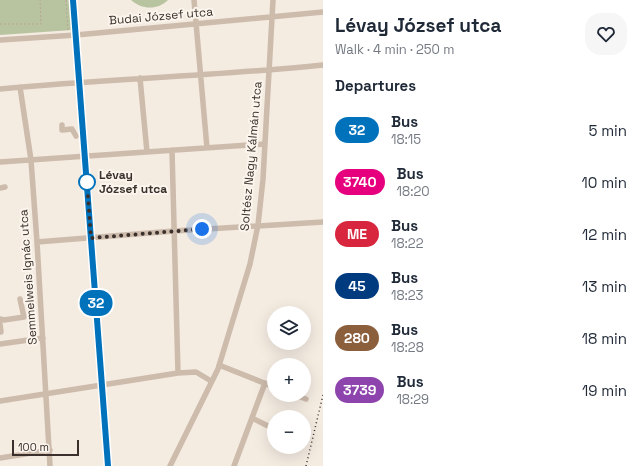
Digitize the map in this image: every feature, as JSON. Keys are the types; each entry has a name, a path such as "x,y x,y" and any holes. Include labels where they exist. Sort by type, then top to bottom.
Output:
{"main road":[{"path":"73,0 72,35 79,82 108,466"}],"street":[{"path":"194,0 208,148"},
{"name":"Soltész Nagy Kálmán utca","path":"170,466 219,365 244,285 258,225 265,144 273,0"},
{"name":"Budai József utca","path":"0,40 72,35 323,12"},
{"path":"0,89 79,82 269,71 323,65"},
{"path":"140,78 147,152"},
{"name":"Semmelweis Ignác utca","path":"20,87 30,160 37,242 44,338 50,466"},
{"path":"62,125 62,130 72,129 74,132"},
{"path":"0,162 265,144"},
{"path":"172,150 178,373"},
{"path":"37,242 174,230 323,222"},
{"path":"0,319 4,320 24,317 20,299"},
{"path":"0,324 1,332"},
{"path":"0,344 44,338"},
{"path":"219,365 265,383 234,466"},
{"path":"0,401 178,373 196,372 211,381"},
{"path":"252,418 267,426"},
{"path":"0,458 50,450"}],"path":[{"path":"0,24 41,24 40,0"},
{"path":"66,0 72,35"}],"green space":[{"path":"0,0 69,0 72,30 0,35"},
{"path":"131,0 168,0 160,6 150,8 140,6"}],"railway":[{"path":"306,466 323,395"}],"bus line":[{"name":"32","path":"73,0 108,466"}],"place":[{"name":"Lévay József utca","path":"87,182"}],"route":[{"path":"87,182 91,238 174,230 202,229"}]}
